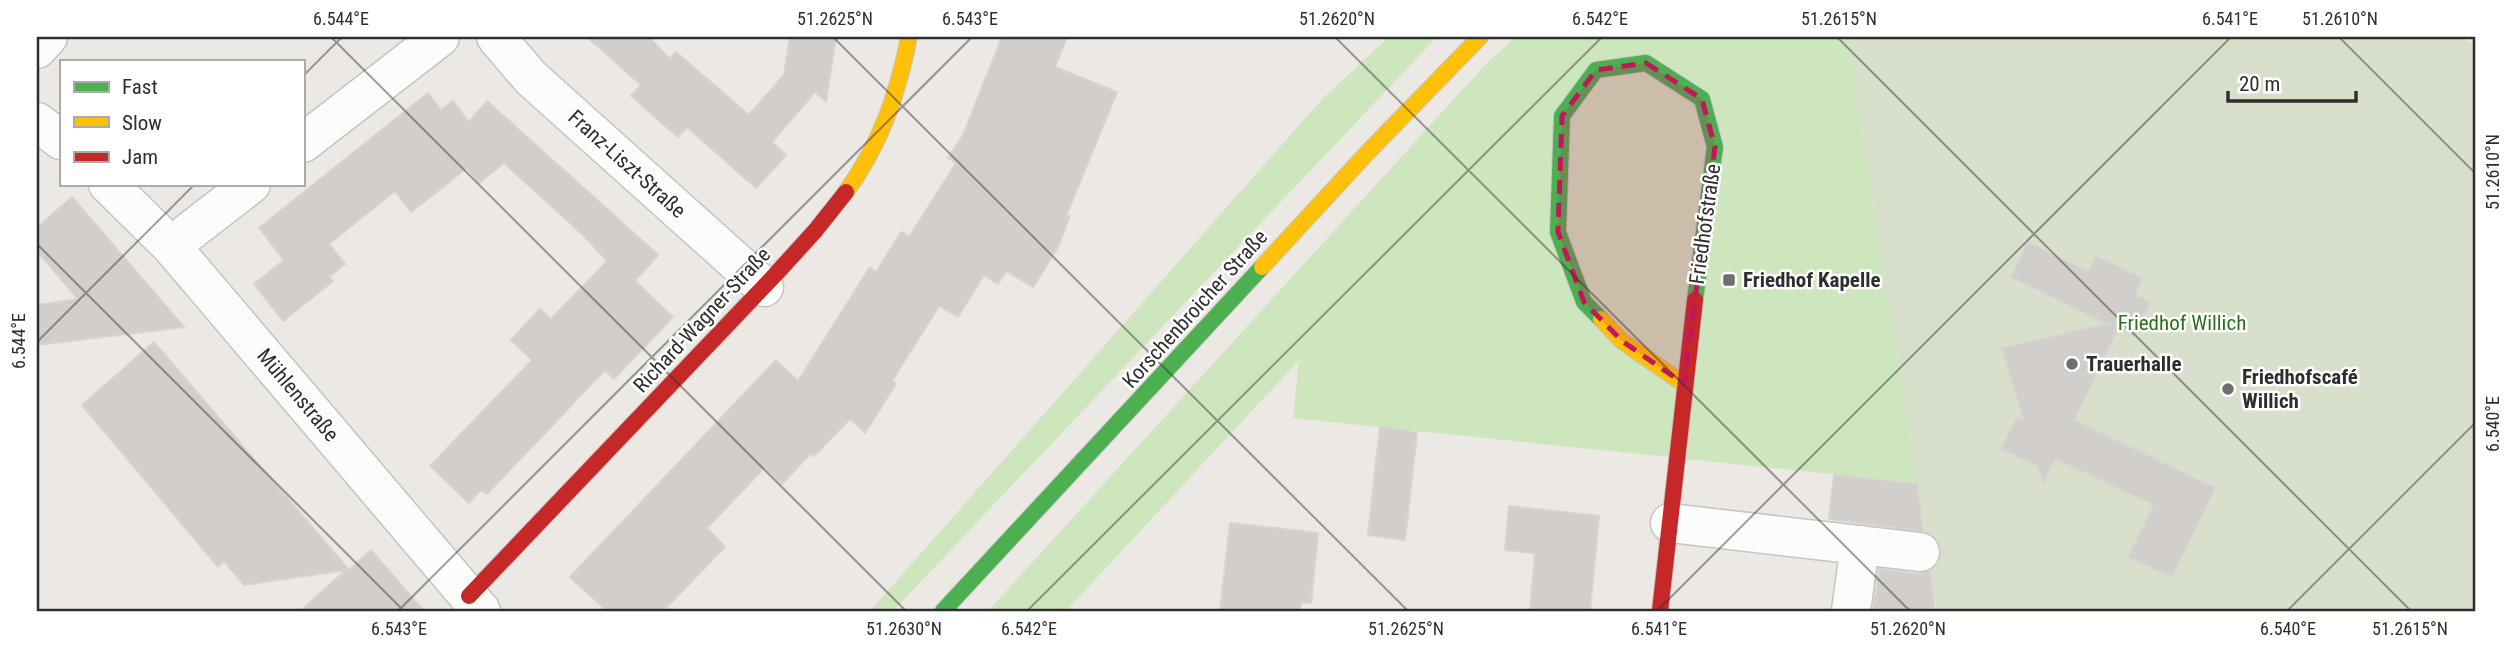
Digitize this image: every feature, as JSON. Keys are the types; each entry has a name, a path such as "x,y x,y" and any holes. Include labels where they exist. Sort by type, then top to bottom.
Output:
{"street":[{"path":"37,49 48,37"},
{"path":"304,142 440,37"},
{"name":"Franz-Liszt-Straße","path":"496,37 531,78 764,286"},
{"name":"Richard-Wagner-Straße","path":"475,604 764,286 842,196 869,157 895,97 909,37"},
{"name":"Korschenbroicher Straße","path":"943,611 1369,151 1480,37"},
{"name":"Friedhofstraße","path":"1660,611 1684,384 1715,147 1702,99 1647,63 1596,70 1562,116 1558,232 1584,302 1622,341 1684,384"},
{"path":"37,122 60,140"},
{"name":"Mühlenstraße","path":"110,186 171,246 475,604"},
{"path":"171,246 248,186"},
{"path":"1670,523 1920,552"},
{"path":"1851,611 1860,545"}],"highlighted area":[{"path":"1646,63 1702,99 1715,147 1684,384 1622,341 1584,302 1558,232 1562,116 1596,70"}],"green space":[{"path":"1389,37 1437,37 893,611 870,611 1324,97"},
{"path":"1515,37 1847,37 1917,483 1293,418 1299,360 1066,611 988,611 1484,66"},
{"name":"Friedhof Willich","path":"1847,37 2461,37 2475,44 2475,611 1937,611"}],"building":[{"path":"587,37 649,37 670,59 676,52 749,115 784,75 790,37 836,37 826,101 815,92 772,142 786,155 756,188 687,127 678,137 631,96 641,85"},
{"path":"1002,37 1067,37 1055,67 1117,92 1066,216 1070,216 1057,249 1033,287 1006,271 998,284 984,275 958,317 939,306 892,381 896,384 865,433 850,419 814,456 811,453 782,484 765,467 707,528 725,547 663,611 607,611 570,577 776,360 798,381 870,267 876,272 901,232 909,237 956,163 948,158 963,135"},
{"path":"428,93 441,110 453,101 469,122 487,101 658,255 635,281 673,317 614,379 605,370 487,494 481,490 469,503 430,466 532,360 511,340 540,309 551,319 607,261 584,236 504,163 479,183 467,168 411,212 395,191 329,244 345,264 329,277 333,281 283,321 254,284 284,260 259,228"},
{"path":"72,197 184,327 37,345 37,305 78,299 37,251 37,228"},
{"path":"2028,242 2088,272 2096,256 2142,278 2135,295 2150,302 2134,336 2118,329 2074,420 2215,488 2172,577 2128,557 2154,505 2055,458 2043,484 2038,466 2001,449 2017,417 2024,421 2002,348 2108,324 2011,277"},
{"path":"154,342 349,570 371,550 424,611 300,611 346,570 244,585 224,561 218,567 82,405"},
{"path":"1380,427 1417,432 1405,540 1368,535"},
{"path":"1834,475 1917,484 1923,531 1829,519"},
{"path":"1509,506 1599,516 1590,611 1530,611 1535,553 1505,550"},
{"path":"1230,523 1318,533 1311,603 1301,602 1300,611 1220,611"},
{"path":"1879,569 1917,574 1930,571 1935,611 1873,611"}],"traffic: fast":[{"path":"1601,319 1584,302 1558,232 1562,116 1596,70 1646,63 1702,99 1715,147 1695,300"},
{"path":"943,611 1262,267"}],"traffic: slow":[{"path":"846,192 869,156 886,118 909,37"},
{"path":"1262,267 1369,151 1480,37"},
{"path":"1601,319 1622,341 1684,384"}],"traffic: jam":[{"path":"469,596 774,276 846,192"},
{"path":"1660,611 1695,300"}],"place":[{"name":"Friedhof Kapelle","path":"1729,280"},
{"name":"Trauerhalle","path":"2072,364"},
{"name":"Friedhofscafé Willich","path":"2228,389"}]}
